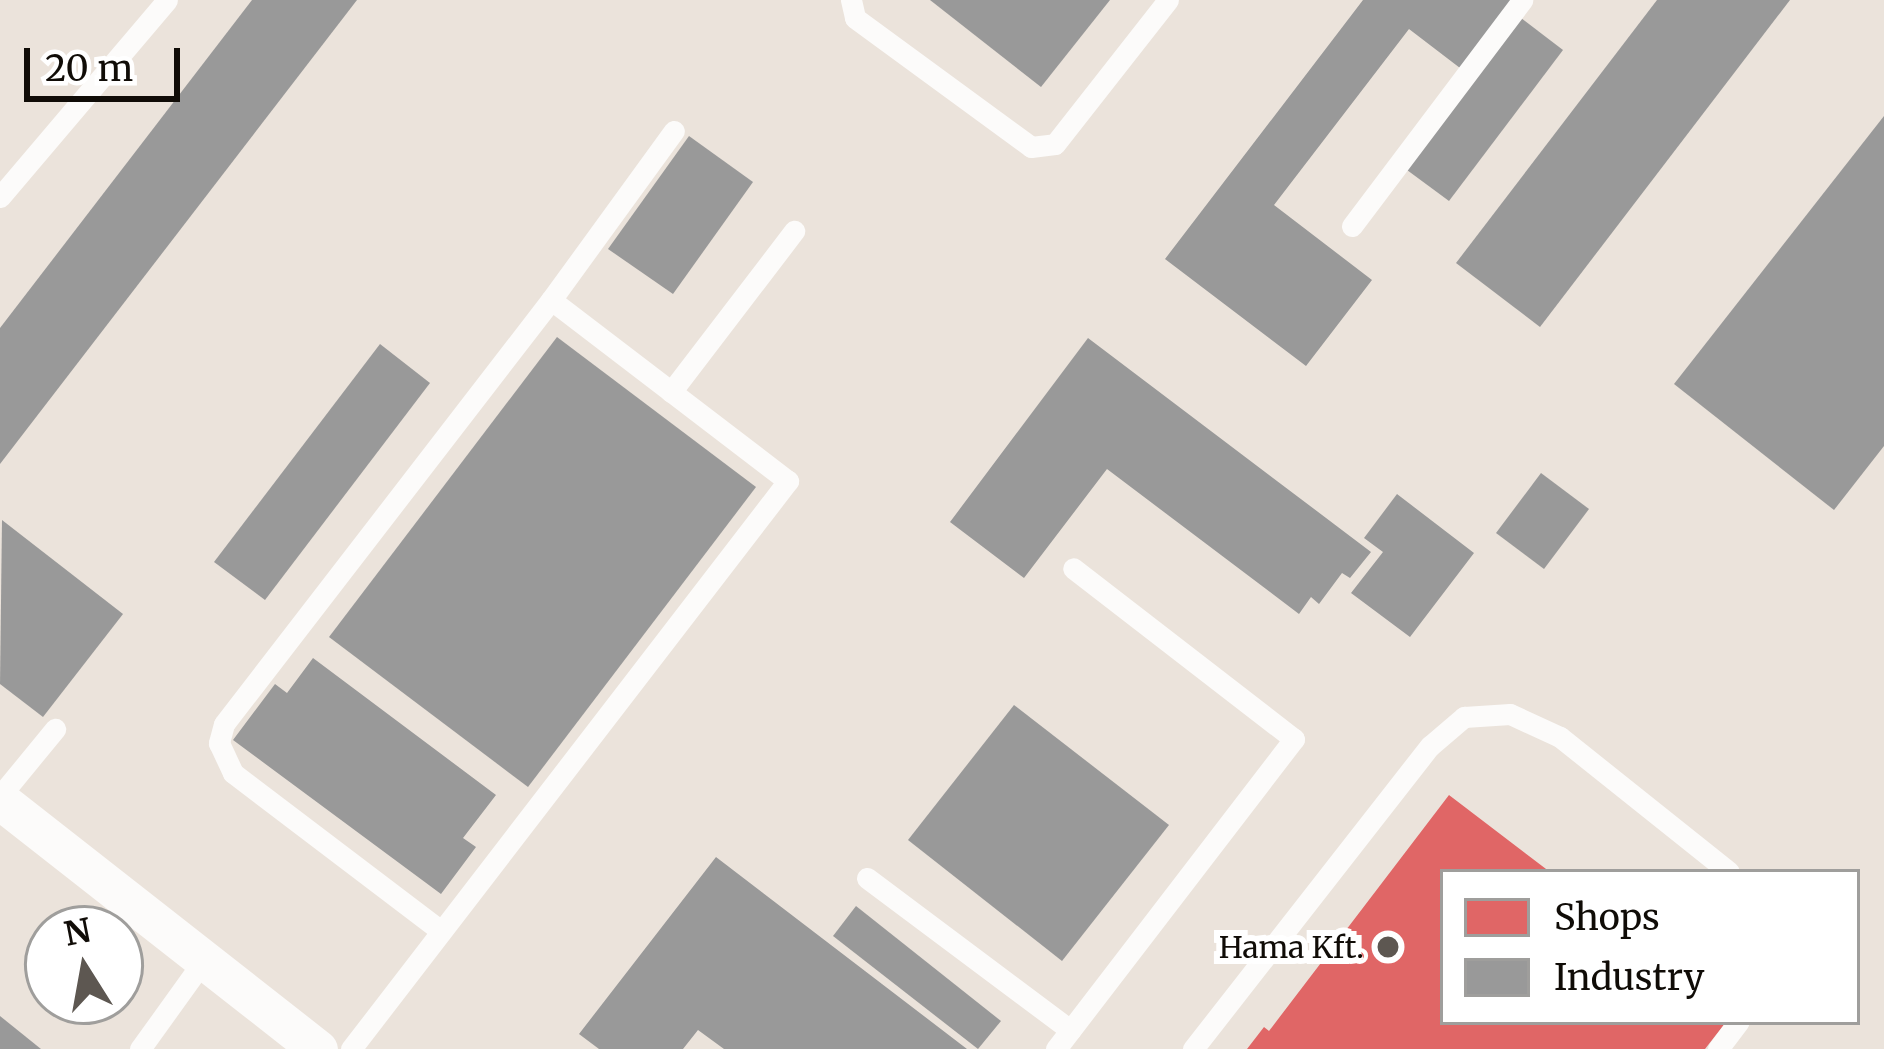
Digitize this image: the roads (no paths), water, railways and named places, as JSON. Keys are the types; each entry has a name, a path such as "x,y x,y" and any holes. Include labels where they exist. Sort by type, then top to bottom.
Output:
{"street":[{"path":"0,798 324,1048"}],"lane":[{"path":"0,197 167,0"},
{"path":"851,0 855,18 1031,147 1055,144 1168,0"},
{"path":"1352,226 1522,0"},
{"path":"440,931 233,773 219,743 224,724 551,300 674,131"},
{"path":"671,392 794,230"},
{"path":"324,1048 440,931 788,481 551,300"},
{"path":"1056,1049 1294,739 1073,568"},
{"path":"1192,1049 1430,746 1464,717 1510,714 1561,737 1725,869"},
{"path":"0,798 55,729"},
{"path":"867,878 1070,1030"},
{"path":"140,1049 205,960"}],"place":[{"name":"Hama Kft.","path":"1388,947"}]}
